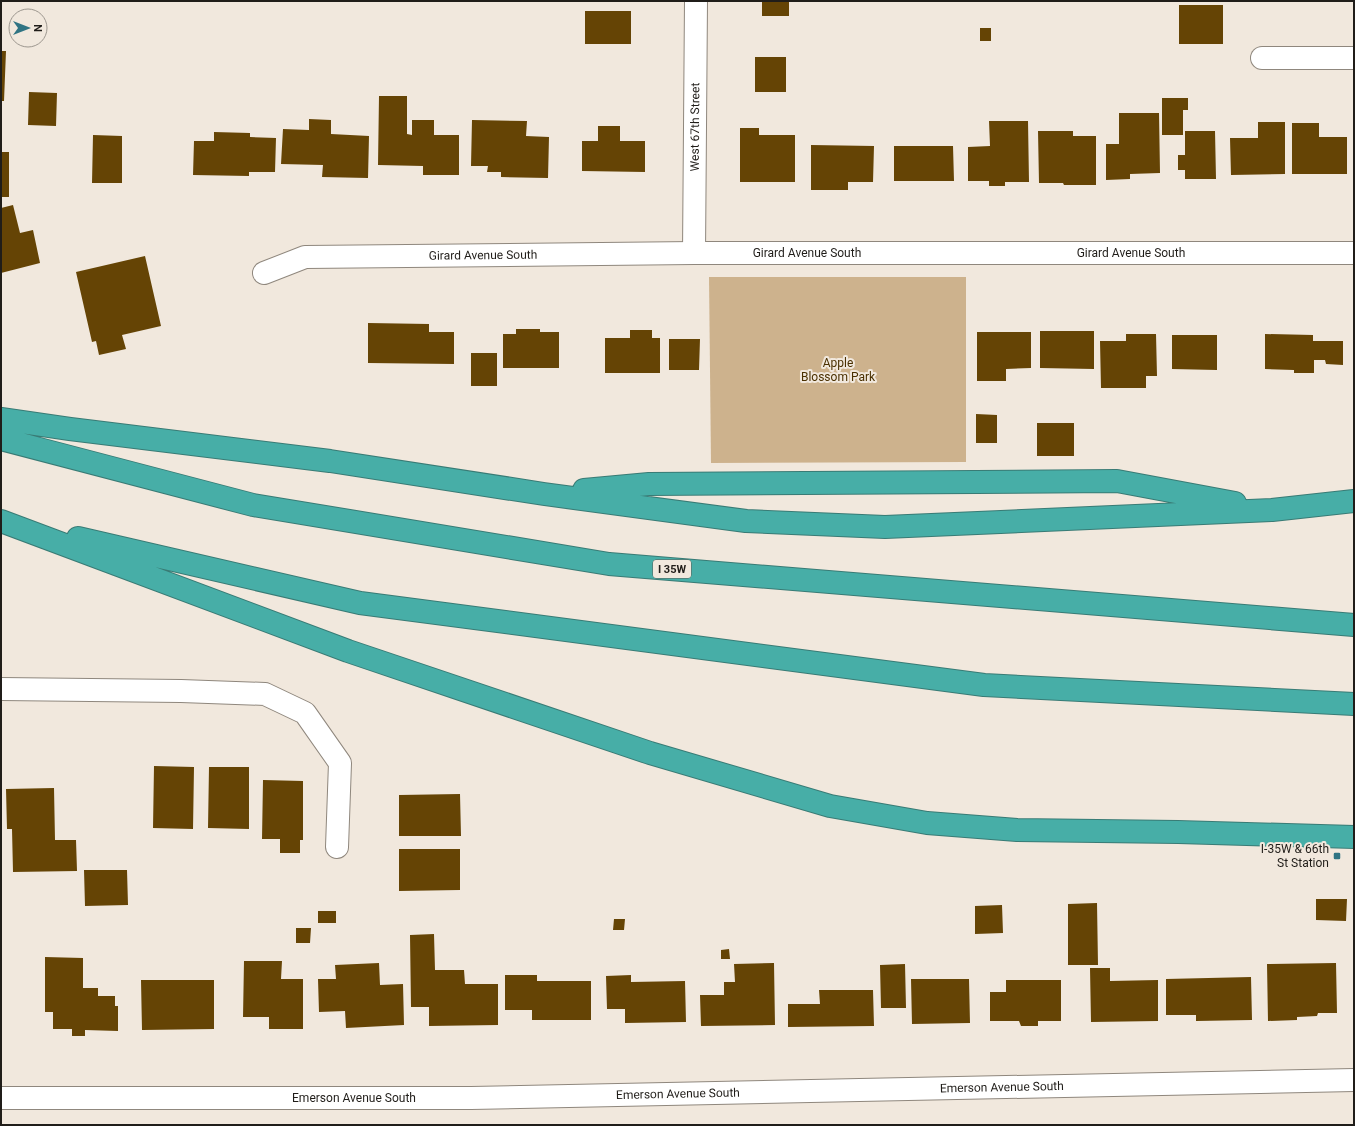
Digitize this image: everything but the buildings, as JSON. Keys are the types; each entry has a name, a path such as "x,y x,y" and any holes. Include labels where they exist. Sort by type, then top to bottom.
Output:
{"highway":[{"path":"1,419 70,430 330,461 544,494 746,521 885,527 1272,510 1354,501"},
{"name":"I 35W","path":"1,439 253,505 609,564 1354,625"},
{"path":"544,494 649,484 1118,481 1272,510"},
{"path":"1,521 368,604 984,686 1353,704"},
{"path":"1,521 348,651 650,753 830,806 927,823 1017,830 1178,832 1354,837"}],"street":[{"name":"West 67th Street","path":"694,253 696,1"},
{"path":"1262,58 1354,58"},
{"name":"Girard Avenue South","path":"264,273 305,256 694,253 1354,253"},
{"path":"1,689 181,691 265,694 305,713 340,763 337,847"},
{"name":"Emerson Avenue South","path":"1,1098 471,1098 1354,1080"}],"green space":[{"name":"Apple Blossom Park","path":"709,277 966,277 966,462 711,463"}],"place":[{"name":"I-35W & 66th St Station","path":"1337,856"}]}
